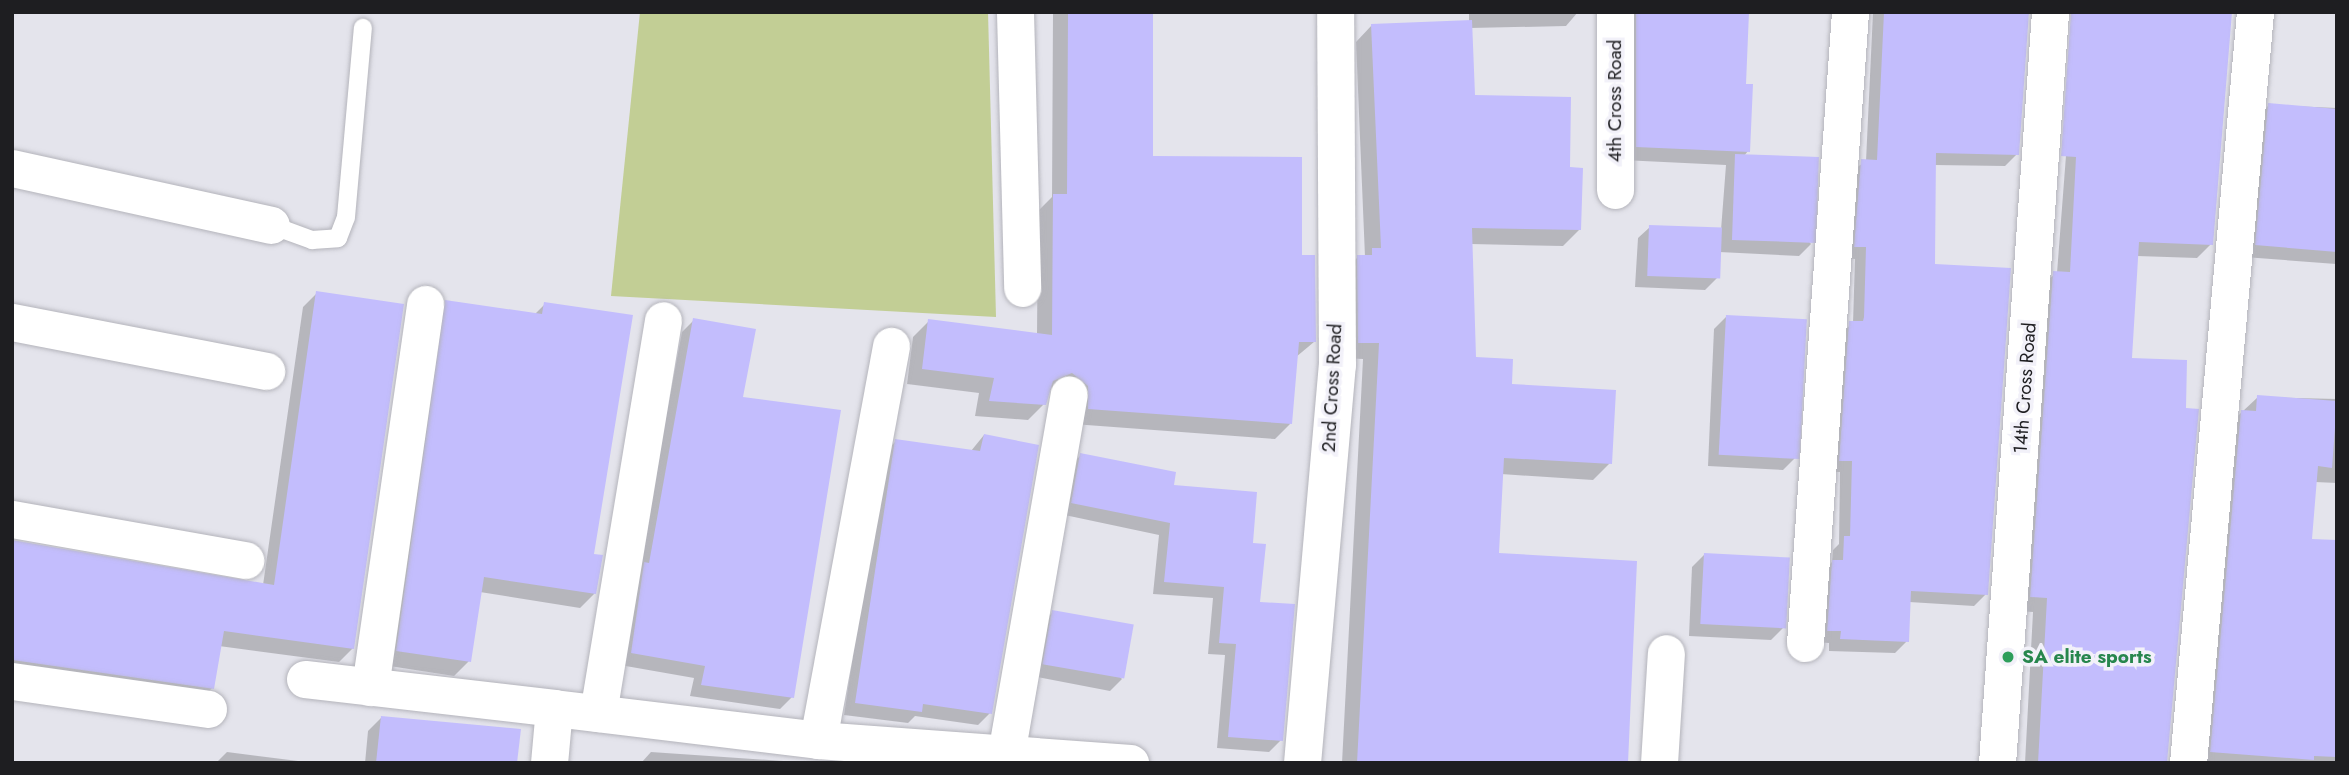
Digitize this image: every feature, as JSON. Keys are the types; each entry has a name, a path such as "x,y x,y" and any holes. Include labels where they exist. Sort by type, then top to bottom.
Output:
{"street":[{"path":"1016,12 1022,288"},
{"name":"2nd Cross Road","path":"1302,763 1337,365 1335,12"},
{"name":"4th Cross Road","path":"1615,12 1615,190"},
{"path":"1805,643 1850,12"},
{"name":"14th Cross Road","path":"1997,763 2050,12"},
{"path":"2188,763 2255,12"},
{"path":"12,168 271,225"},
{"path":"370,687 425,304"},
{"path":"598,713 663,320"},
{"path":"12,322 266,371"},
{"path":"818,740 891,346"},
{"path":"1006,754 1069,394"},
{"path":"12,519 245,560"},
{"path":"1659,763 1666,653"},
{"path":"305,679 818,740 1130,763"},
{"path":"12,681 208,709"},
{"path":"549,763 554,708"}],"lane":[{"path":"271,225 312,240 338,238 346,218 363,28"}],"green space":[{"path":"640,12 988,12 996,317 611,296"}],"building":[{"path":"1068,12 1153,12 1153,156 1302,157 1302,255 1315,255 1316,342 1299,342 1292,424 1088,409 1088,386 1072,373 1053,381 1046,405 989,401 994,378 922,369 928,319 1052,335 1053,194 1067,194"},
{"path":"1636,12 1749,12 1746,84 1753,84 1750,152 1636,147"},
{"path":"1884,12 2029,12 2019,155 1936,153 1935,264 2011,268 1988,595 1911,591 1909,642 1840,639 1841,631 1827,631 1832,560 1843,560 1844,536 1850,536 1852,461 1839,461 1849,321 1863,321 1864,317 1866,247 1854,247 1861,159 1877,160"},
{"path":"2071,12 2232,12 2213,245 2139,242 2132,358 2187,360 2186,408 2199,409 2167,763 2038,763 2047,598 2030,597 2053,271 2070,272 2076,157 2061,156"},
{"path":"1472,20 1475,95 1571,97 1570,167 1583,168 1581,230 1472,228 1476,357 1513,359 1512,384 1616,390 1612,464 1504,458 1499,553 1637,561 1628,763 1357,763 1379,343 1358,343 1357,255 1372,255 1372,248 1381,248 1371,24"},
{"path":"2268,103 2337,109 2337,252 2255,245"},
{"path":"1735,154 1819,157 1816,243 1732,240"},
{"path":"1649,225 1722,228 1720,279 1647,276"},
{"path":"316,291 404,304 354,649 224,631 214,689 12,660 12,540 274,585"},
{"path":"445,300 542,314 544,302 633,315 594,554 603,555 596,594 484,577 471,662 396,651"},
{"path":"1726,315 1807,319 1800,459 1719,455"},
{"path":"693,318 756,329 743,397 841,410 794,698 701,685 705,666 631,653 644,562 649,563"},
{"path":"2257,395 2337,401 2332,468 2318,466 2312,539 2337,540 2337,757 2314,756 2314,760 2210,752 2241,410 2256,411"},
{"path":"984,434 1039,445 992,714 923,704 922,712 855,703 895,439 980,451"},
{"path":"1080,453 1176,472 1174,485 1257,492 1253,543 1266,544 1260,602 1295,604 1283,741 1228,737 1236,644 1219,643 1224,587 1164,582 1170,523 1071,503"},
{"path":"1704,553 1790,558 1786,628 1700,624"},
{"path":"1052,610 1134,624 1124,679 1042,664"},
{"path":"381,716 521,729 517,763 376,763"}],"place":[{"name":"SA elite sports","path":"2008,657"}]}
